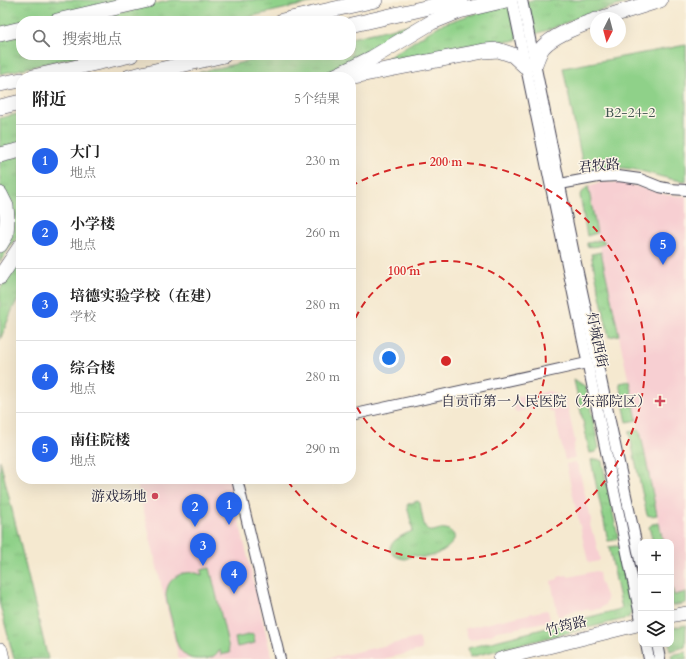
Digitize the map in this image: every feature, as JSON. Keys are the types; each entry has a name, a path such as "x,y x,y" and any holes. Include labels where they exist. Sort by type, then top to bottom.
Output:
{"highway":[{"path":"79,16 148,0"},
{"path":"304,16 375,0"},
{"path":"356,24 460,0"},
{"path":"343,72 366,61 432,22 459,10 506,0"},
{"path":"622,12 660,0"},
{"path":"356,76 484,51 498,50 513,55 530,65 542,48 549,42 590,22"},
{"path":"0,34 16,30"},
{"path":"55,72 109,60"},
{"path":"151,72 202,60"},
{"path":"0,84 16,81"},
{"path":"0,107 16,103"},
{"path":"0,155 16,151"},
{"path":"0,194 6,206 7,218 6,235 0,245"},
{"path":"0,277 16,253"},
{"path":"0,650 2,659"}],"main road":[{"path":"674,615 686,613"},
{"name":"竹筠路","path":"500,659 638,625"}],"street":[{"path":"512,0 530,65"},
{"path":"522,0 530,65"},
{"name":"灯城西街","path":"530,65 560,184 638,551"},
{"name":"灯城西街","path":"530,65 587,363 639,611"},
{"name":"君牧路","path":"560,184 598,177 618,176 640,179 670,189 686,190"},
{"path":"356,413 587,363"},
{"path":"238,484 280,659"},
{"path":"647,647 649,659"},
{"path":"658,647 660,659"}],"shaded area":[{"name":"自贡市第一人民医院（东部院区）","path":"603,182 621,183 668,195 686,196 686,592 675,595 674,539 662,539 588,186"},
{"path":"549,391 566,400 575,441 573,450 575,458 565,460 554,413 543,406 517,412 515,411 513,398"},
{"path":"576,462 591,520 590,525 600,559 599,561 589,563 566,464"},
{"path":"137,484 230,484 272,659 179,659"},
{"path":"596,571 599,572 600,580 606,596 607,600 605,605 599,609 579,610 558,616 551,581 558,579 558,577 567,575 569,577"},
{"path":"546,610 548,611 550,619 548,621 497,631 493,634 470,640 468,639 465,629 467,628"},
{"path":"418,638 420,640 421,650 383,659 325,659"}],"green space":[{"path":"0,0 129,0 60,16 16,16 16,26 0,30"},
{"path":"172,0 323,0 253,16 103,16"},
{"path":"533,0 636,0 596,12 590,12 590,14 551,29 513,41 491,41 381,62 440,25 470,15"},
{"path":"425,21 353,63 329,72 201,72 253,60 356,60 356,37"},
{"path":"16,36 16,60 61,60 0,74 0,40"},
{"name":"B2-24-2","path":"686,45 686,181 670,179 619,167 587,169 583,165 563,68"},
{"path":"16,114 16,146 0,150 0,118"},
{"path":"16,156 16,239 0,262 0,160"},
{"path":"588,186 597,233 587,236 580,195"},
{"path":"603,240 605,242 601,245 594,247 587,246 587,243"},
{"path":"601,252 619,335 609,337 591,254"},
{"path":"16,265 16,303 0,340 0,289"},
{"path":"574,380 586,388 599,448 595,452 590,453"},
{"path":"629,381 637,420 627,422 619,383"},
{"path":"640,430 657,515 651,516 647,515 629,432"},
{"path":"597,459 602,461 618,537 615,540 608,541 591,460"},
{"path":"0,460 48,659 14,659 0,605"},
{"path":"418,501 420,503 425,526 428,531 446,529 454,535 454,539 448,547 428,557 424,558 414,555 405,559 401,558 394,555 390,547 396,540 413,531 407,505"},
{"path":"659,523 662,539 652,539 649,527 652,524"},
{"path":"609,547 620,547 633,610 628,618 470,657 468,648 621,609"},
{"path":"210,568 230,653 221,655 220,650 214,656 209,658 192,658 188,657 181,651 175,637 166,596 167,589 169,583 178,575 184,573 196,573 202,575 201,570"},
{"path":"686,592 686,603 674,606 674,595"},
{"path":"686,625 685,647 670,651 669,647 674,647 674,628"},
{"path":"253,634 255,643 237,647 235,638"},
{"path":"686,652 686,659 672,659 671,655"}],"place":[{"name":"南住院楼","path":"663,265"},
{"name":"自贡市第一人民医院（东部院区）","path":"660,401"},
{"name":"游戏场地","path":"155,496"},
{"name":"大门","path":"229,525"},
{"name":"小学楼","path":"195,527"},
{"name":"培德实验学校（在建）","path":"203,566"},
{"name":"综合楼","path":"234,594"}]}
